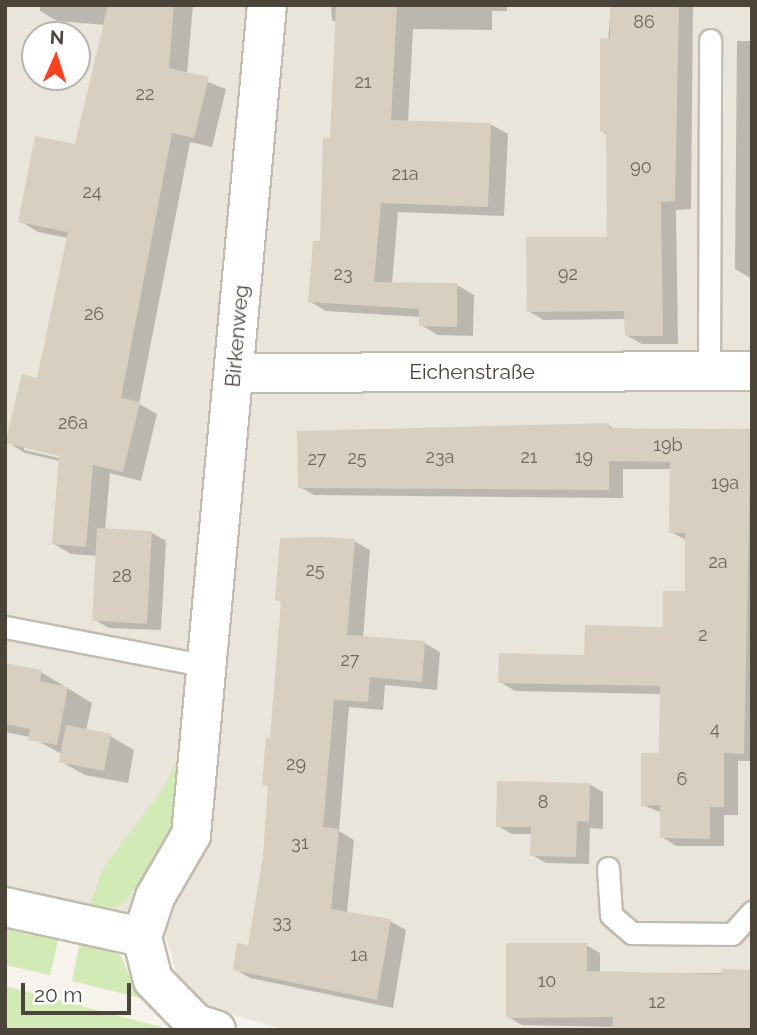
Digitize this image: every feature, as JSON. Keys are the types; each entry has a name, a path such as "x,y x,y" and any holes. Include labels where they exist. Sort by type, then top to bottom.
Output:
{"street":[{"name":"Birkenweg","path":"142,937 155,897 191,835 267,5"},
{"name":"Eichenstraße","path":"234,373 752,371"},
{"path":"5,906 142,937 153,979 196,1024 216,1030"}],"lane":[{"path":"709,371 710,40"},
{"path":"5,627 207,666"},
{"path":"608,868 611,915 632,933 732,934 752,912"}],"shaded area":[{"path":"5,5 752,5 752,1030 287,1030 208,1008 178,978 164,930 5,894"}],"green space":[{"path":"184,745 176,822 166,848 122,905 106,911 88,909 104,867 163,789"},
{"path":"5,925 59,937 50,975 5,965"},
{"path":"80,941 106,946 121,956 140,998 72,981"},
{"path":"5,986 172,1030 5,1030"}],"building":[{"path":"108,5 174,5 169,68 209,77 194,138 172,133 121,398 140,402 123,472 93,465 86,547 52,544 59,456 5,443 22,374 37,378 68,232 18,222 35,136 75,144 88,91 91,91 91,77"},
{"path":"336,5 397,5 391,120 491,123 488,207 381,203 374,282 457,283 457,327 419,326 419,309 308,302 313,241 320,241 323,138 330,138"},
{"path":"610,5 679,5 675,201 661,202 663,336 625,336 624,311 527,312 526,237 607,237 606,132 600,132 600,38 610,38"},
{"path":"609,423 609,428 751,429 744,754 724,753 724,807 710,807 710,839 660,838 660,805 641,806 641,753 659,753 660,686 498,683 499,653 584,655 585,625 663,627 663,591 685,591 685,533 669,533 670,462 609,461 609,490 298,488 297,431"},
{"path":"97,528 152,531 147,624 92,621"},
{"path":"280,538 355,539 347,635 425,641 422,682 370,677 368,702 334,700 323,827 339,829 331,909 391,919 377,1000 233,970 237,943 248,945 263,856 268,786 262,785 266,737 270,738 281,601 275,600"},
{"path":"5,663 42,670 40,681 68,687 57,745 28,740 30,729 5,724"},
{"path":"66,725 111,734 104,771 59,762"},
{"path":"497,781 590,783 589,822 577,821 576,857 530,856 531,827 496,827"},
{"path":"506,943 587,943 587,971 722,974 722,969 752,970 752,1028 612,1030 613,1017 506,1018"}]}
